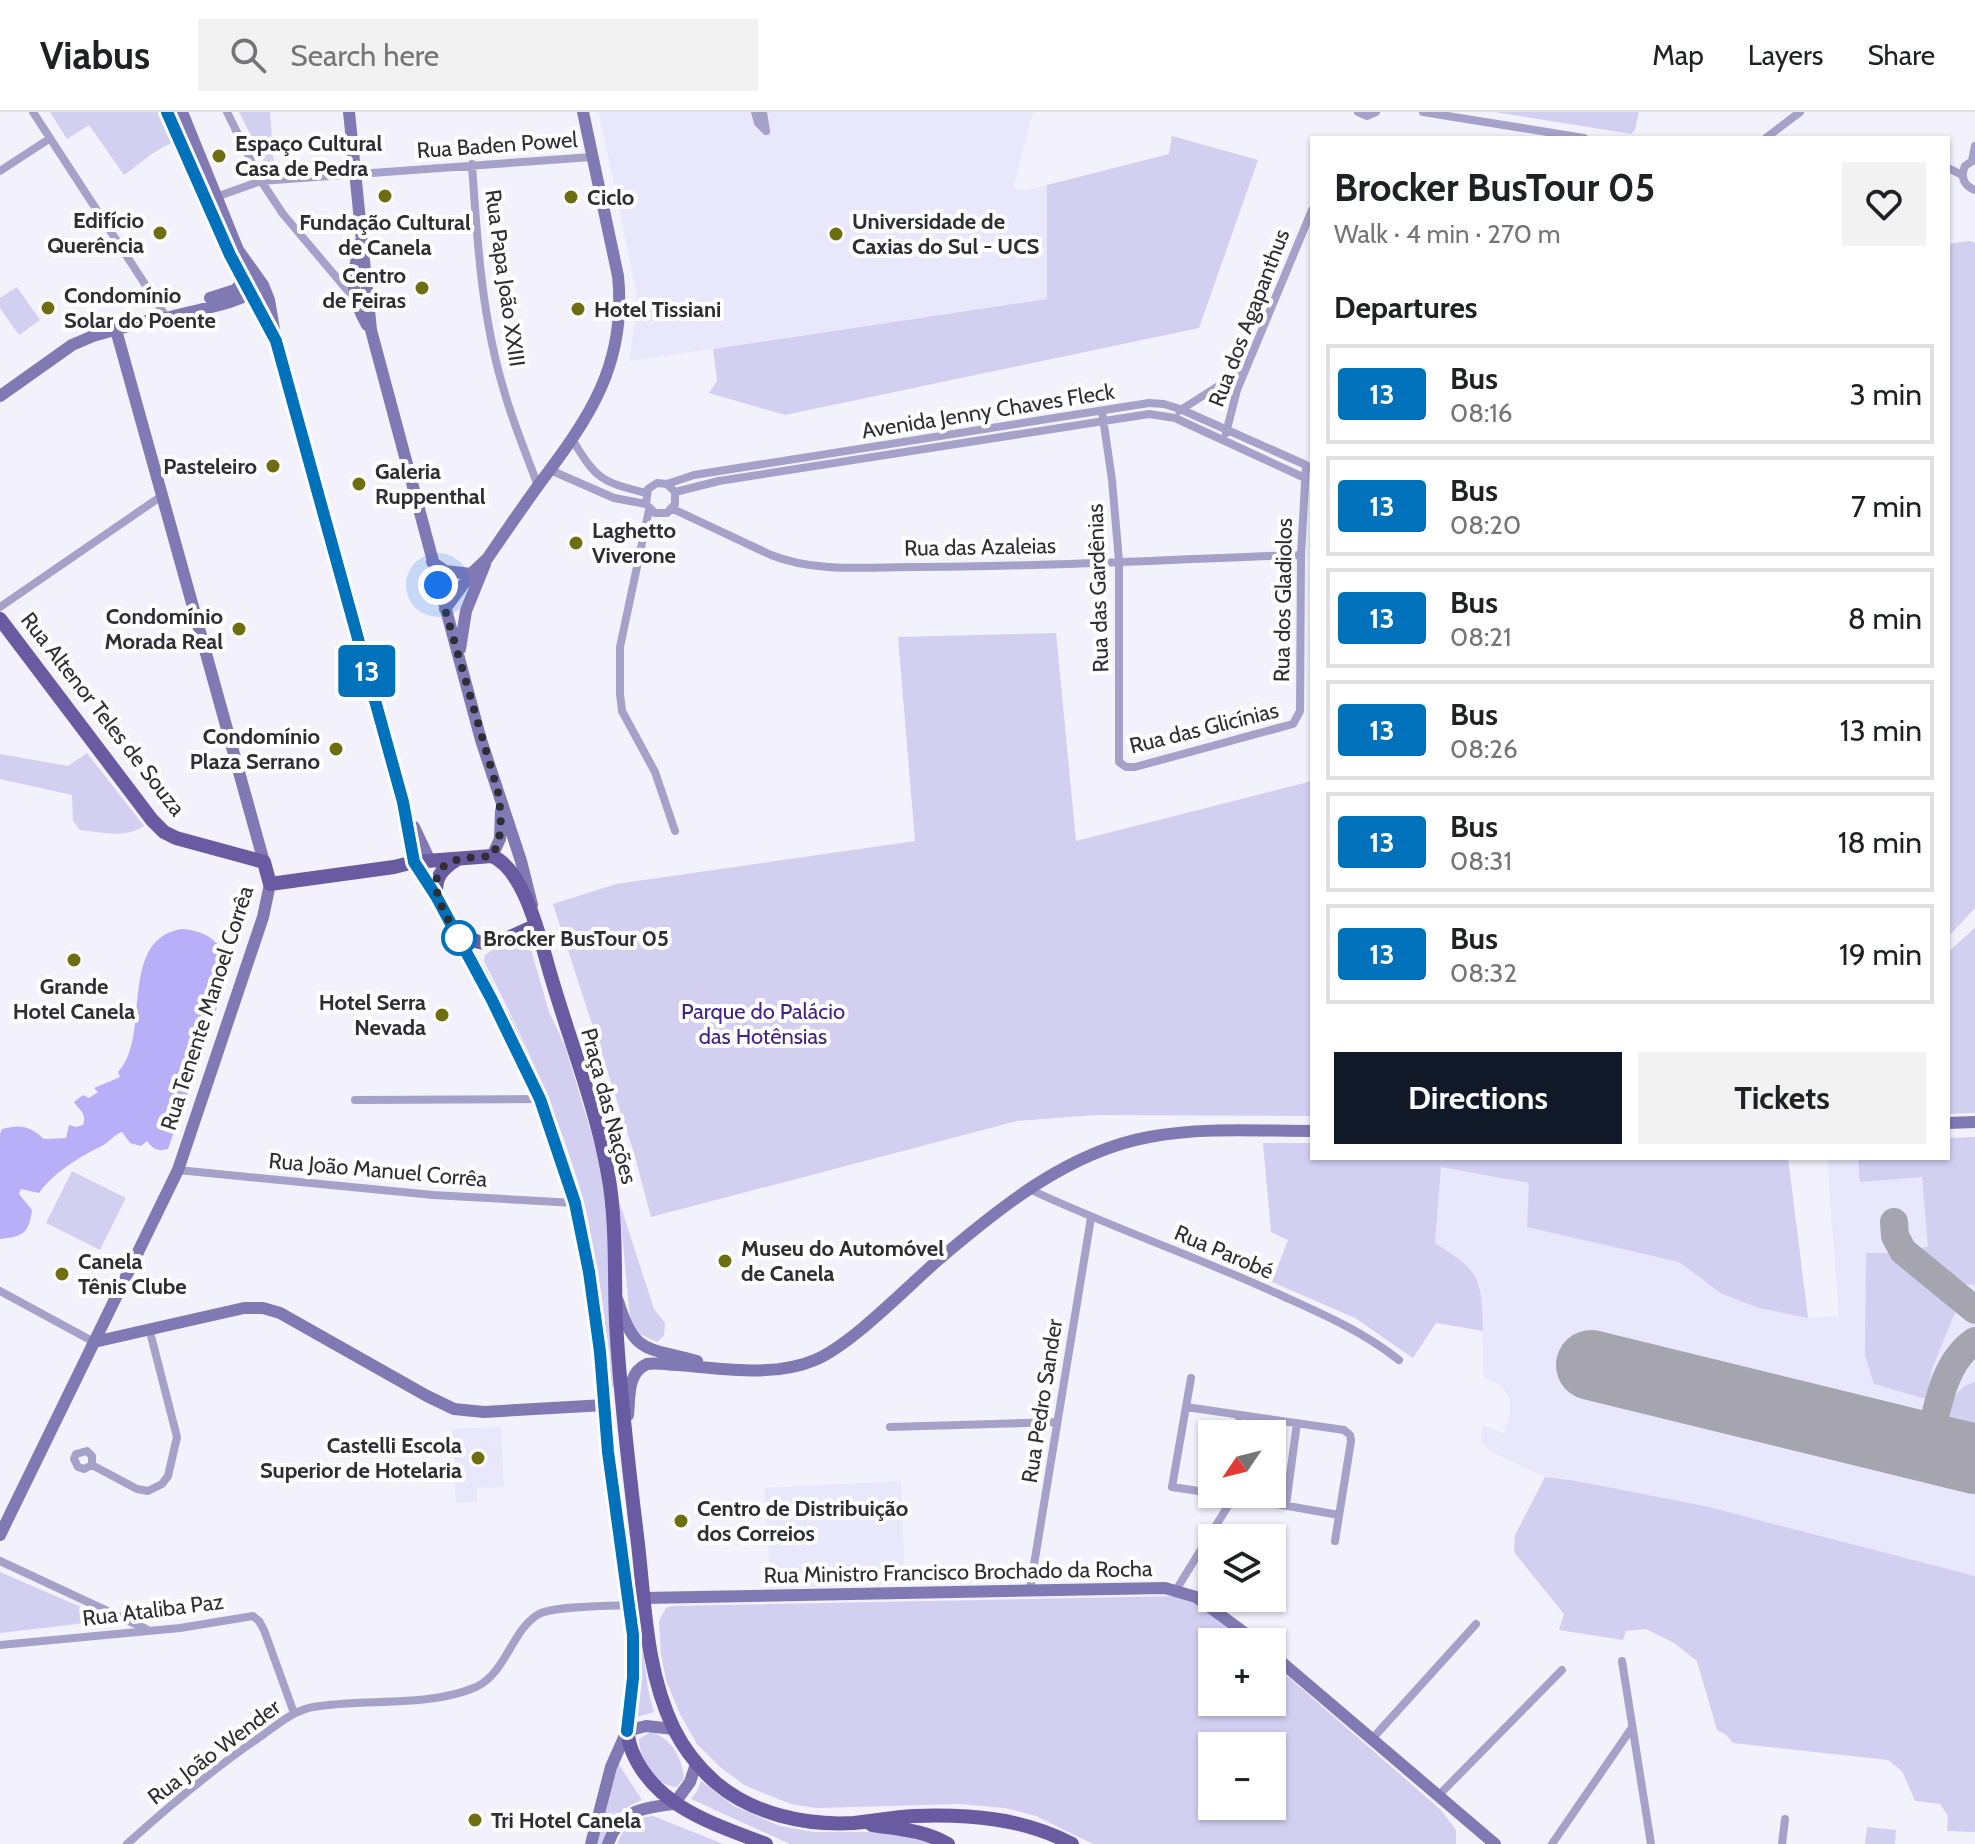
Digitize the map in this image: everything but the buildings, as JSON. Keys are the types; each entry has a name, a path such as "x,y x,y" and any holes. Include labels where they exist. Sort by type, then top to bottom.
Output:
{"main road":[{"name":"Rua Altenor Teles de Souza","path":"0,619 164,832 264,862"},
{"path":"270,884 414,862 492,856 502,860 514,872 536,925 507,939"},
{"path":"436,896 439,873 456,860"},
{"name":"Rua Tenente Manoel Corrêa","path":"264,862 270,884"},
{"path":"414,862 436,896 492,1000 540,1099 575,1203 589,1272 609,1465 630,1605 634,1659 627,1731 630,1747 644,1775 674,1804 766,1844"},
{"path":"447,917 471,942 524,939 530,943 558,1001"},
{"name":"Praça das Nações","path":"536,925 609,1175 632,1496 654,1672 674,1729 696,1764 726,1791 778,1816 853,1823"},
{"path":"489,943 480,950 478,960 492,1000"},
{"path":"605,1405 610,1406 616,1418 622,1460 632,1496"},
{"path":"853,1823 959,1815 1028,1826 1072,1844"},
{"path":"853,1823 915,1829 948,1844"}],"street":[{"path":"33,112 162,316"},
{"path":"167,112 244,281 276,341"},
{"path":"182,112 238,250 263,285 403,802 414,862"},
{"path":"227,112 261,181 283,214 353,297 369,310"},
{"path":"349,112 371,330 459,660 529,887 536,925"},
{"path":"445,609 471,574 487,559 592,410 604,385 619,330 621,302 583,112"},
{"path":"755,112 758,123 766,131 763,112"},
{"path":"1358,112 1367,116 1376,112"},
{"path":"1423,112 1572,136"},
{"path":"1777,133 1800,112"},
{"path":"0,171 49,139"},
{"path":"1962,175 1965,166 1973,159 1975,146"},
{"name":"Rua Baden Powel","path":"216,197 261,181 592,157"},
{"name":"Rua Papa João XXIII","path":"472,164 478,250 488,320 504,393 538,486"},
{"path":"1950,169 1962,175 1966,184 1975,190"},
{"name":"Rua dos Agapanthus","path":"1223,440 1232,402 1310,215"},
{"path":"361,236 353,297 371,330"},
{"path":"219,299 256,274"},
{"path":"0,396 72,345 219,299 252,293 263,285"},
{"name":"Rua Tenente Manoel Corrêa","path":"116,330 264,862"},
{"path":"1177,414 1246,369"},
{"name":"Avenida Jenny Chaves Fleck","path":"667,484 694,475 1149,403 1164,404 1223,440 1305,478"},
{"name":"Rua das Gardênias","path":"1102,411 1119,561 1118,759 1121,764"},
{"name":"Avenida Jenny Chaves Fleck","path":"675,492 719,481 1149,414 1177,414 1227,428 1306,465"},
{"path":"572,439 598,477 617,486 646,493"},
{"name":"Rua dos Gladiolos","path":"1296,721 1300,711 1301,555 1306,465"},
{"path":"550,470 614,498 648,507 661,515 673,509 675,492 667,484 657,483 646,493"},
{"path":"646,493 648,507 622,637 620,694 622,711 655,772 675,831"},
{"path":"0,607 163,495"},
{"name":"Rua das Azaleias","path":"673,509 785,561 819,567 985,567 1301,555"},
{"path":"459,660 461,628 487,559"},
{"path":"432,562 445,571 471,574"},
{"name":"Rua das Glicínias","path":"1121,764 1135,767 1286,727 1296,721"},
{"path":"492,856 500,839 502,818 498,792"},
{"path":"403,802 430,861"},
{"name":"Rua Tenente Manoel Corrêa","path":"0,1535 178,1170 263,917 270,884"},
{"path":"355,1100 540,1099"},
{"path":"1950,1123 1975,1122"},
{"path":"626,1426 632,1379 643,1365 767,1370 801,1365 829,1352 981,1223 1029,1189 1097,1154 1149,1137 1202,1131 1310,1131"},
{"name":"Rua João Manuel Corrêa","path":"178,1170 417,1193 575,1203"},
{"name":"Rua Parobé","path":"1029,1189 1091,1218 1213,1265 1347,1324 1399,1360"},
{"name":"Rua Pedro Sander","path":"1030,1589 1091,1218"},
{"path":"615,1290 626,1329 637,1343 719,1367"},
{"path":"0,1291 94,1342 244,1308 263,1308 280,1313 454,1409 484,1412 605,1405"},
{"path":"92,1465 137,1489 148,1491 162,1484 168,1476 177,1437 149,1328"},
{"path":"1191,1378 1172,1487 1198,1491"},
{"path":"1186,1407 1344,1430 1350,1435 1335,1541"},
{"path":"1239,1420 1240,1415"},
{"path":"890,1427 1056,1422"},
{"path":"1297,1423 1286,1505 1339,1515"},
{"path":"1176,1590 1227,1508"},
{"path":"0,1561 147,1629"},
{"name":"Rua Ministro Francisco Brochado da Rocha","path":"644,1598 1141,1587 1176,1590 1204,1601 1239,1628"},
{"name":"Rua João Wender","path":"127,1844 223,1763 294,1713 314,1707 437,1697 466,1691 490,1678 538,1614 630,1605"},
{"name":"Rua Ataliba Paz","path":"0,1645 180,1628 250,1616 256,1618 264,1630 294,1713"},
{"path":"1372,1739 1476,1624"},
{"path":"1622,1661 1651,1844"},
{"path":"1286,1666 1491,1843"},
{"path":"1438,1796 1562,1670"},
{"path":"591,1844 611,1767 627,1731 646,1726 674,1729"},
{"path":"1552,1844 1631,1729"},
{"path":"608,1844 618,1822 627,1815 674,1804 690,1782 696,1764"},
{"path":"1782,1844 1785,1819"}],"shaded area":[{"name":"Universidade de Caxias do Sul - UCS","path":"599,112 1033,112 1013,188 1026,191 1047,185 1047,299 630,361 637,295"},
{"path":"182,929 200,932 214,940 230,970 168,1149 156,1149 147,1141 141,1146 130,1143 122,1132 119,1133 67,1166 39,1193 21,1189 19,1194 32,1210 27,1229 14,1237 0,1239 2,1129 20,1127 34,1131 44,1139 66,1138 69,1125 83,1125 83,1115 74,1102 83,1095 89,1098 98,1092 94,1088 120,1077 118,1072 128,1056 142,969 149,951 162,937"},
{"path":"1975,1137 1975,1576 1709,1507 1545,1477 1494,1453 1481,1443 1482,1425 1504,1434 1510,1414 1510,1400 1502,1386 1484,1378 1480,1283 1435,1243 1441,1167 1530,1183 1528,1227 1679,1262 1722,1294 1759,1308 1810,1318 1839,1316 1827,1160 1950,1160 1950,1138"},
{"name":"Castelli Escola Superior de Hotelaria","path":"501,1427 504,1487 477,1488 477,1502 456,1503 452,1429"},
{"path":"901,1481 905,1584 771,1588 764,1488"}],"green space":[{"path":"50,112 158,112 172,143 124,175 89,125 67,139"},
{"path":"239,112 270,112 274,166 266,166"},
{"path":"1495,112 1639,112 1631,134"},
{"path":"1172,136 1258,160 1199,328 785,415 709,393 717,381 713,349 1047,299 1047,185 1169,154"},
{"path":"1975,243 1975,908 1950,935 1950,244"},
{"path":"17,287 40,320 19,335 0,308 0,298"},
{"name":"Parque do Palácio das Hotênsias","path":"1056,633 1076,841 1310,782 1310,1116 1095,1115 1017,1121 651,1217 634,1153 553,904 616,884 915,841 898,637"},
{"path":"87,753 144,826 121,834 80,830 73,821 72,795 0,779 0,754 68,766"},
{"path":"1975,928 1975,1113 1950,1114 1950,950"},
{"path":"521,944 530,948 532,953 549,1012 565,1046 597,1152 606,1196 615,1387 609,1388 593,1246 574,1168 540,1078 484,961 485,955 495,948"},
{"path":"1975,1137 1975,1285 1966,1284 1963,1292 1919,1259 1916,1250 1928,1246 1922,1177 1860,1182 1858,1160 1950,1160 1950,1138"},
{"path":"1263,1143 1310,1143 1310,1160 1788,1160 1808,1318 1759,1308 1722,1294 1679,1262 1527,1227 1529,1183 1441,1167 1435,1243 1462,1262 1476,1278 1483,1331 1436,1323 1413,1358 1355,1318 1272,1282 1288,1240 1271,1232"},
{"path":"72,1171 126,1198 100,1250 46,1223"},
{"path":"619,1201 654,1309 665,1323 664,1336 657,1342 636,1332 630,1319"},
{"path":"1866,1253 1889,1253 1958,1305 1932,1369 1926,1399 1874,1384 1865,1356"},
{"path":"1975,1382 1975,1436 1954,1431 1950,1415 1956,1395"},
{"path":"1545,1477 1709,1507 1975,1576 1975,1832 1947,1831 1948,1816 1940,1804 1915,1801 1902,1771 1888,1760 1733,1743 1717,1730 1697,1661 1674,1643 1646,1629 1626,1631 1623,1640 1559,1630 1564,1614 1514,1552 1515,1535"},
{"path":"629,1564 632,1564 648,1689 654,1712 633,1718"},
{"path":"0,1572 111,1620 0,1633"},
{"path":"1178,1596 1195,1599 1198,1612 1211,1612 1231,1628 1198,1628 1198,1716 1286,1716 1286,1675 1441,1810 1456,1830 1456,1844 1093,1844 1036,1816 1005,1808 959,1804 816,1808 791,1804 746,1786 721,1768 697,1744 666,1680 659,1621 666,1608"},
{"path":"651,1732 670,1744 678,1756 684,1778 677,1787 669,1786 655,1777 645,1763 639,1739"},
{"path":"618,1763 642,1800 616,1816 607,1828 602,1844 597,1844"},
{"path":"701,1781 734,1806 780,1826 814,1832 897,1832 933,1844 790,1844 691,1799"},
{"path":"653,1816 723,1844 617,1844 630,1824"},
{"path":"1867,1827 1896,1830 1895,1844 1865,1844"}],"taxiway":[{"path":"1894,1222 1895,1236 1903,1251 1975,1310"},
{"path":"1928,1447 1948,1375 1964,1350 1975,1341"}],"runway":[{"path":"1591,1365 1975,1459"}],"bus line":[{"name":"13","path":"167,112 230,255 276,341 403,802 414,862 436,896 492,1000 540,1099 575,1203 600,1352 608,1452 633,1635 633,1678 627,1731"}],"place":[{"name":"Espaço Cultural Casa de Pedra","path":"219,156"},
{"name":"Fundação Cultural de Canela","path":"385,196"},
{"name":"Ciclo","path":"571,197"},
{"name":"Edifício Querência","path":"160,233"},
{"name":"Universidade de Caxias do Sul - UCS","path":"836,234"},
{"name":"Centro de Feiras","path":"422,288"},
{"name":"Condomínio Solar do Poente","path":"48,308"},
{"name":"Hotel Tissiani","path":"578,309"},
{"name":"Pasteleiro","path":"273,466"},
{"name":"Galeria Ruppenthal","path":"359,484"},
{"name":"Laghetto Viverone","path":"576,543"},
{"name":"Condomínio Morada Real","path":"239,629"},
{"name":"Condomínio Plaza Serrano","path":"336,749"},
{"name":"Brocker BusTour 05","path":"459,938"},
{"name":"Grande Hotel Canela","path":"74,960"},
{"name":"Hotel Serra Nevada","path":"442,1015"},
{"name":"Museu do Automóvel de Canela","path":"725,1261"},
{"name":"Canela Tênis Clube","path":"62,1274"},
{"name":"Castelli Escola Superior de Hotelaria","path":"478,1458"},
{"name":"Centro de Distribuição dos Correios","path":"681,1521"},
{"name":"Tri Hotel Canela","path":"475,1820"}],"route":[{"path":"438,585 498,792 502,818 500,839 492,856 456,860 446,866 436,879 436,896 459,938"}]}
